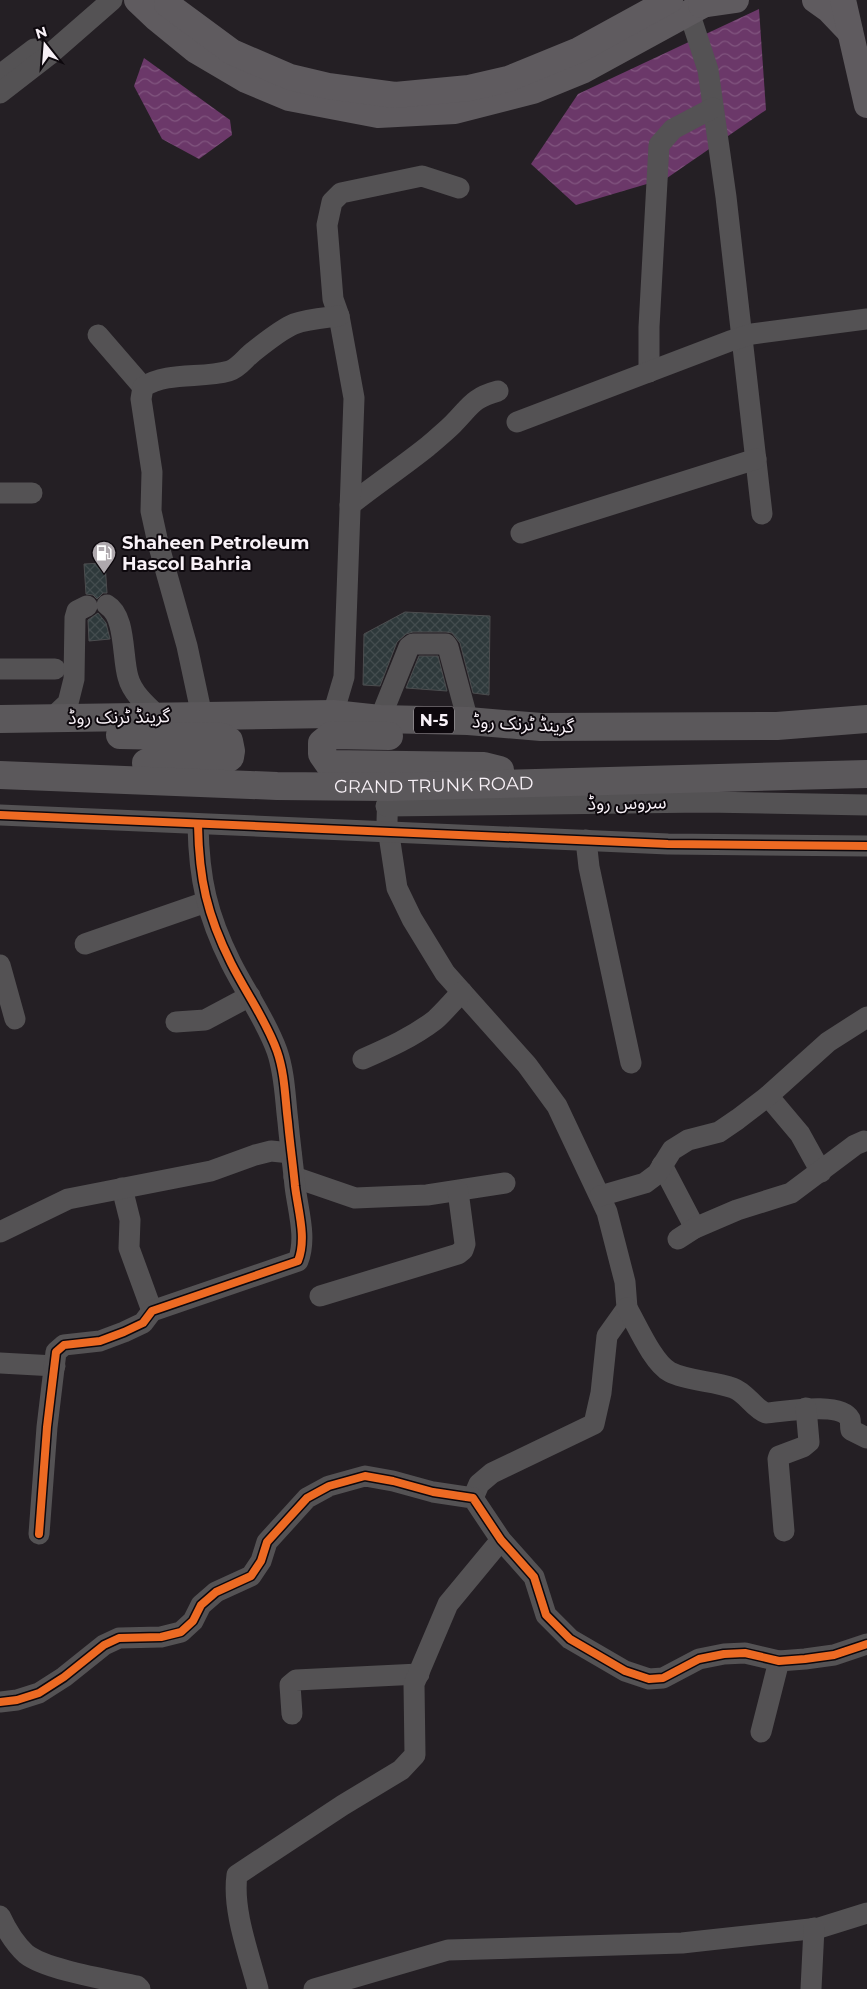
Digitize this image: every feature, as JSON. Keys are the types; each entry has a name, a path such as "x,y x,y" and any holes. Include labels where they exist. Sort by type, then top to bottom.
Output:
{"highway":[{"name":"گرینڈ ٹرنک روڈ","path":"0,719 333,714 380,719 468,721 541,728 777,726 867,719"},
{"path":"0,724 41,734 222,736 229,741 232,751 230,758 221,763 42,763 0,769"},
{"path":"541,728 476,736 332,735 322,743 322,754 330,764 484,766 547,782"},
{"name":"GRAND TRUNK ROAD","path":"0,775 277,786 387,796 547,782 867,774"}],"main road":[{"path":"138,0 157,19 195,50 246,80 289,98 378,115 455,112 533,92 582,71 693,4"},
{"path":"163,0 204,33 232,52 290,77 328,86 395,95 468,88 508,79 693,4 736,0"},
{"path":"815,0 829,10 850,33"},
{"path":"843,0 867,105"}],"street":[{"path":"0,75 95,0"},
{"path":"0,93 49,55 112,0"},
{"path":"693,4 708,70 726,197 762,514"},
{"path":"649,372 649,327 659,145 673,128 713,108"},
{"path":"333,714 344,678 354,398 339,316 333,299 327,224 332,202 341,193 422,176 459,188"},
{"path":"202,716 187,646 151,511 153,484 141,399 143,387 151,382 174,377 230,371 252,352 293,325 309,320 339,316"},
{"path":"517,422 752,334 867,319"},
{"path":"98,335 143,387"},
{"path":"350,505 426,447 453,424 468,406 483,396 498,390"},
{"path":"521,533 756,459"},
{"path":"0,493 32,493"},
{"path":"52,718 68,703 74,679 75,618 77,611 97,606 117,613 128,679 143,702 159,716"},
{"path":"380,719 409,647 413,644 446,644 468,721"},
{"path":"0,669 55,669"},
{"path":"387,796 388,832 397,888 412,920 445,973 528,1065 556,1106 607,1212 625,1282 627,1308 660,1365 670,1372 734,1388 744,1393 766,1413 806,1408 846,1414 850,1420 851,1430 867,1438"},
{"name":"سروس روڈ","path":"387,796 867,804"},
{"path":"0,815 668,844 867,846"},
{"path":"39,1534 47,1427 56,1352 64,1345 100,1341 124,1332 143,1323 152,1311 298,1261 302,1250 302,1228 294,1177 284,1081 277,1052 262,1018 231,964 214,926 206,902 199,864 198,824"},
{"path":"586,840 589,867 631,1063"},
{"path":"85,944 206,902"},
{"path":"0,965 15,1019"},
{"path":"363,1060 399,1043 418,1031 435,1019 462,992"},
{"path":"176,1022 205,1020 250,996"},
{"path":"600,1196 645,1183 657,1174 672,1150 688,1140 719,1132 768,1096 828,1042 867,1017"},
{"path":"768,1096 800,1134 821,1172"},
{"path":"662,1165 686,1233 737,1210 791,1193 855,1145 864,1141"},
{"path":"0,1232 68,1199 211,1170 263,1153 292,1153"},
{"path":"294,1177 356,1198 427,1195 505,1183"},
{"path":"122,1188 130,1220 129,1248 152,1311"},
{"path":"320,1296 458,1254 463,1250 465,1244 458,1191"},
{"path":"473,1498 479,1484 492,1473 594,1424 601,1393 607,1336 627,1308"},
{"path":"0,1363 55,1366"},
{"path":"784,1531 778,1458 803,1447 809,1442 806,1408"},
{"path":"0,1702 17,1700 39,1693 64,1677 104,1646 119,1638 161,1637 182,1632 193,1621 201,1605 216,1592 251,1576 261,1561 267,1542 307,1498 329,1486 365,1476 393,1481 433,1492 473,1498 501,1540 534,1577 546,1615 570,1639 625,1671 649,1679 663,1678 699,1659 724,1654 745,1653 778,1661 834,1655 867,1644"},
{"path":"258,1989 238,1910 235,1886 237,1875 343,1805 401,1770 415,1755 414,1684 448,1604 501,1540"},
{"path":"761,1732 778,1661"},
{"path":"292,1714 290,1685 296,1680 419,1674"},
{"path":"314,1989 359,1974 448,1950 682,1943 814,1928 867,1913"},
{"path":"0,1916 6,1928 26,1953 44,1964 137,1986 140,1989"},
{"path":"811,1989 814,1928"}],"water":[{"path":"759,9 766,110 667,178 576,205 531,164 578,94"},
{"path":"144,58 230,120 232,135 199,159 162,139 134,86"}],"building":[{"path":"105,563 107,593 103,593 97,599 93,595 86,594 84,564"},
{"path":"405,612 490,616 489,695 473,693 460,643 452,633 446,632 413,632 406,634 397,642 380,686 363,685 364,634"},
{"path":"98,613 106,623 110,639 89,641 88,620"},
{"path":"419,656 438,656 447,691 406,688"}],"cycle path":[{"path":"0,815 668,844 867,846"},
{"path":"39,1534 47,1427 56,1352 64,1345 100,1341 124,1332 143,1323 152,1311 298,1261 301,1252 301,1224 282,1068 267,1028 231,963 210,912 200,863 198,825"},
{"path":"0,1702 17,1700 39,1693 64,1677 104,1645 119,1638 161,1637 181,1632 193,1621 201,1605 216,1592 251,1576 261,1561 267,1542 307,1498 329,1486 365,1476 393,1481 433,1492 473,1498 501,1540 534,1577 546,1615 570,1639 625,1671 649,1679 663,1678 699,1659 724,1654 745,1653 779,1661 834,1655 867,1644"}],"place":[{"name":"Shaheen Petroleum Hascol Bahria","path":"104,574"}]}
